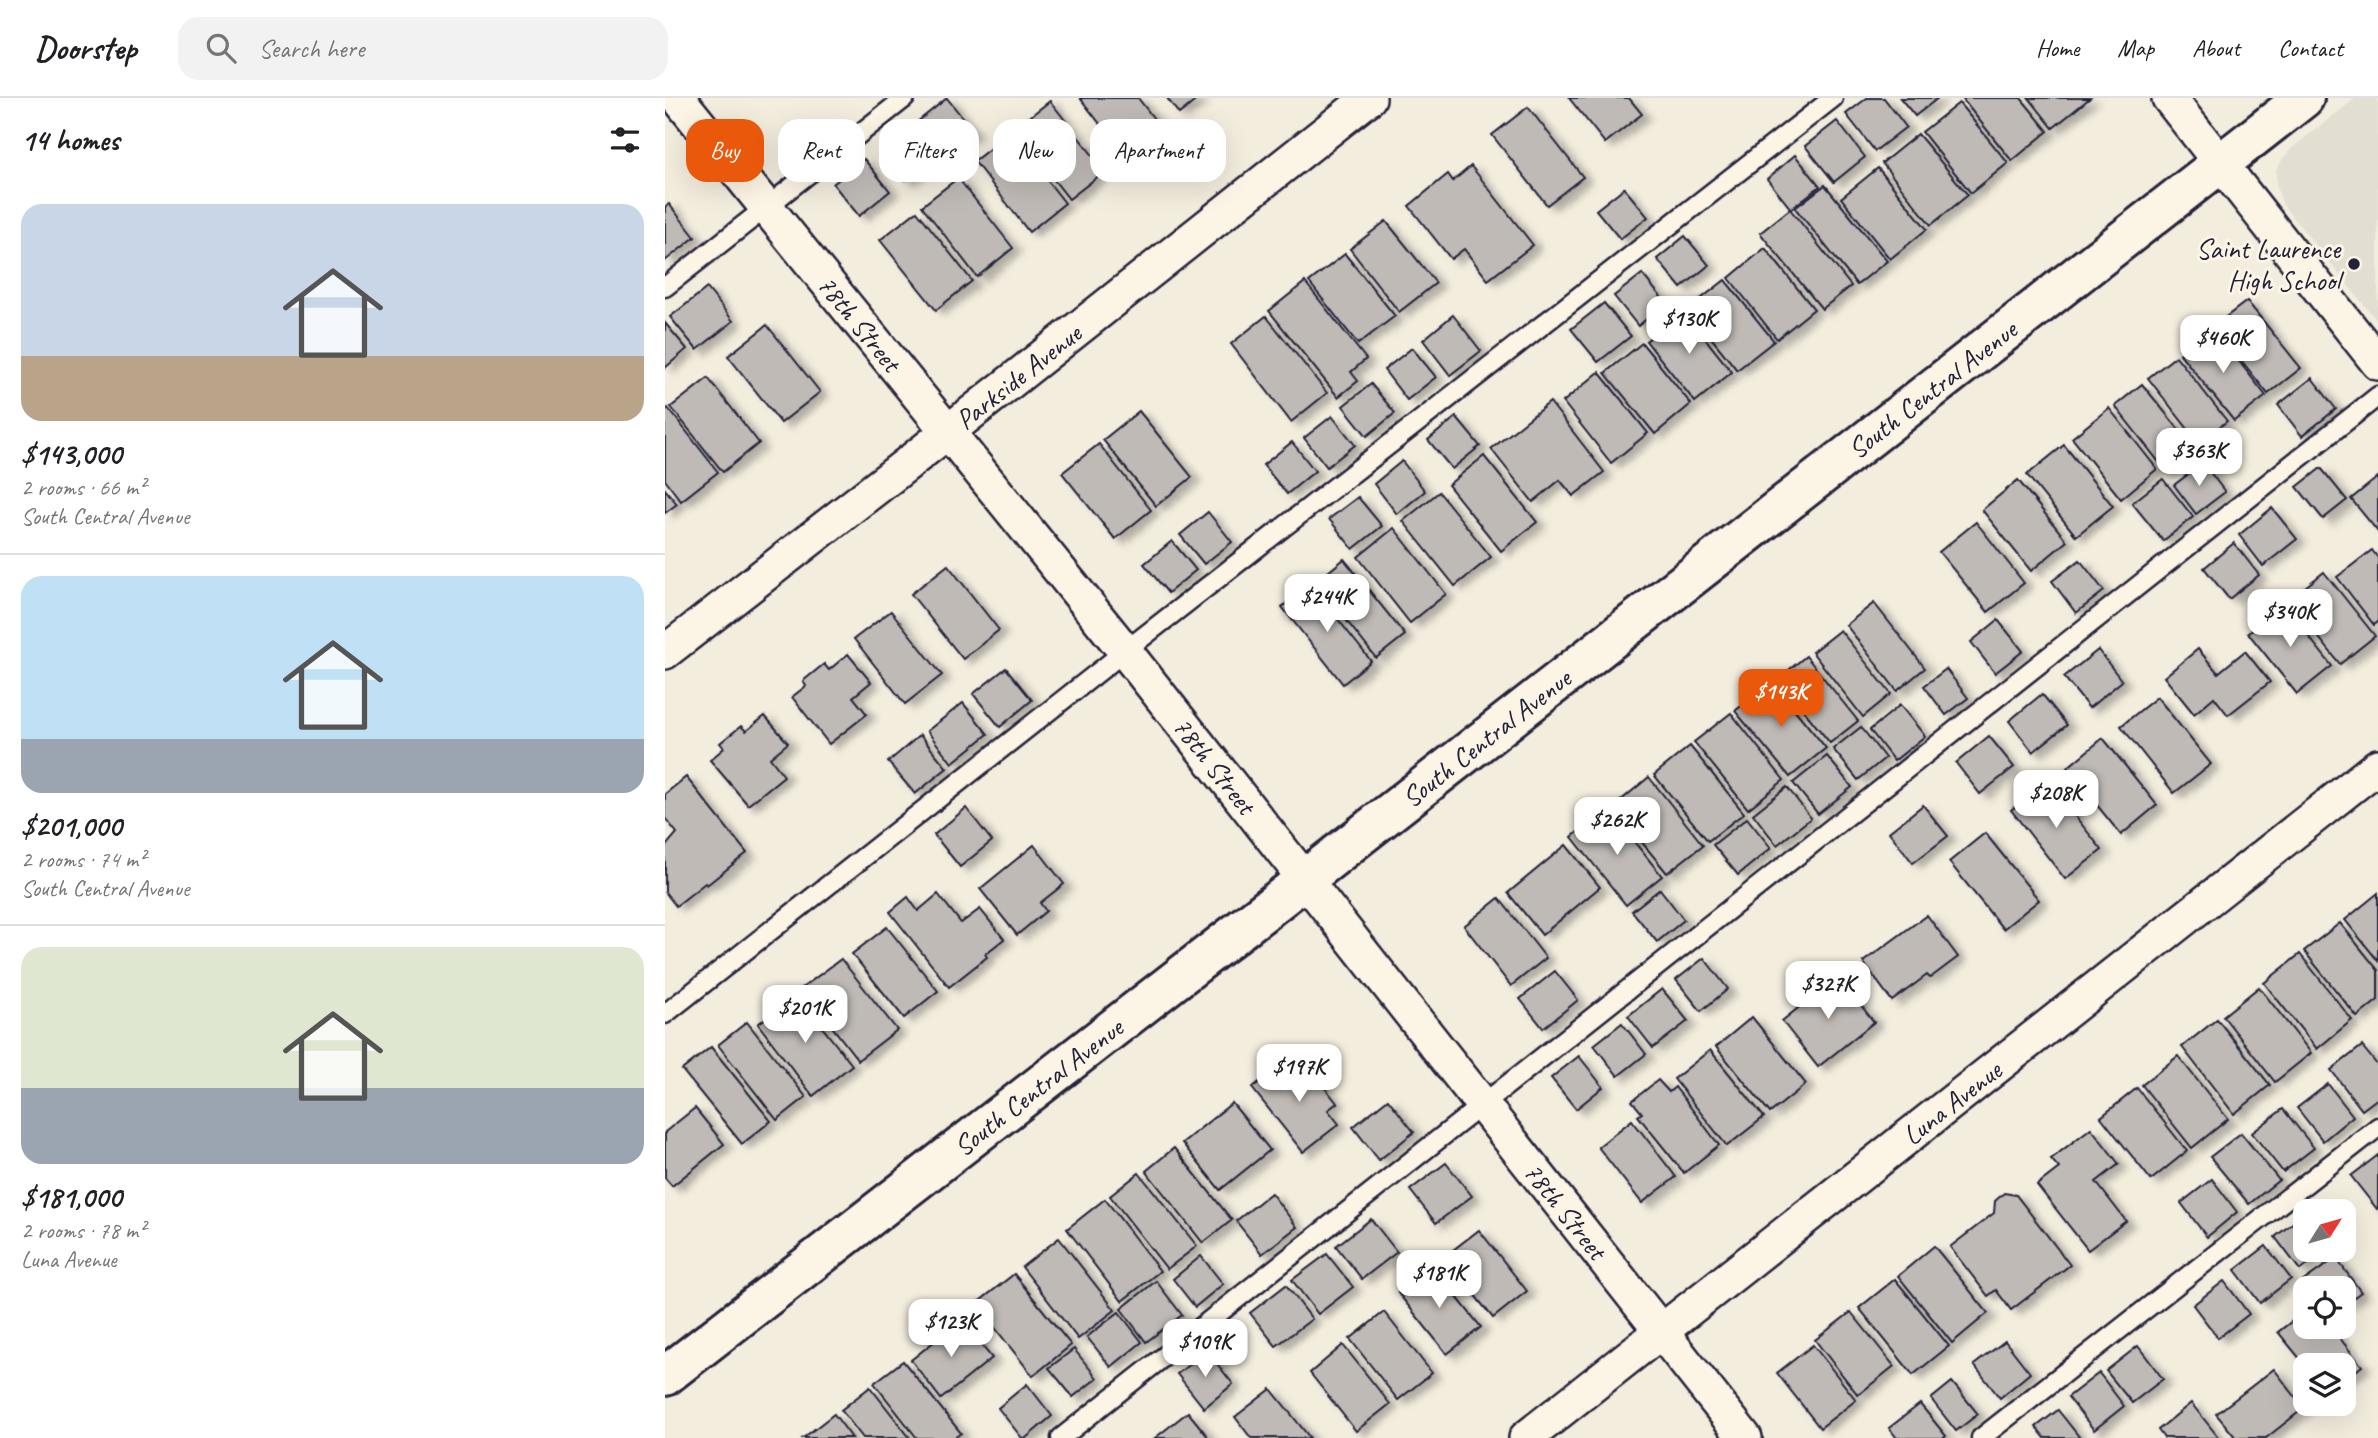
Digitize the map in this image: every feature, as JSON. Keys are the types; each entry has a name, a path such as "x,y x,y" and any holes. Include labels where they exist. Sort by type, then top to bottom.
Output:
{"street":[{"name":"78th Street","path":"678,98 1125,651 1745,1438"},
{"name":"Parkside Avenue","path":"665,652 1369,98"},
{"path":"2169,98 2378,363"},
{"name":"South Central Avenue","path":"665,1376 2304,98"},
{"name":"Luna Avenue","path":"1526,1438 2378,766"}],"lane":[{"path":"665,287 905,98"},
{"path":"665,1014 1833,98"},
{"path":"1061,1438 2378,396"},
{"path":"1981,1438 2378,1127"}],"shaded area":[{"name":"Saint Laurence High School","path":"2356,98 2378,98 2378,322 2283,205 2276,186 2276,170 2293,147"}],"building":[{"path":"947,98 964,119 921,119"},
{"path":"1080,98 1138,98 1154,119 1096,119"},
{"path":"1167,98 1199,98 1179,114"},
{"path":"1569,98 1629,98 1642,114 1605,143"},
{"path":"1867,98 1884,98 1906,127 1875,151 1846,114"},
{"path":"1900,98 1938,98 1915,116"},
{"path":"2021,98 2048,131 2012,161 1963,100"},
{"path":"2029,98 2090,98 2053,128"},
{"path":"1050,101 1064,119 1027,119"},
{"path":"1959,103 2008,163 1971,193 1922,132"},
{"path":"1528,107 1583,177 1547,205 1492,135"},
{"path":"1837,121 1865,157 1834,182 1805,146"},
{"path":"1076,134 1090,152 1091,182 1069,199 1056,182 1076,182"},
{"path":"1918,134 1968,195 1931,225 1882,163"},
{"path":"993,146 993,182 1048,182 1065,203 1029,232 979,167 979,157"},
{"path":"1795,155 1820,186 1791,209 1767,179"},
{"path":"865,160 879,177 879,182 883,182 890,191 859,216 833,184 865,182"},
{"path":"1471,166 1533,245 1488,280 1464,249 1451,259 1409,206 1448,174 1453,181"},
{"path":"1878,168 1927,229 1890,259 1841,198"},
{"path":"953,182 961,182 1013,248 977,277 922,206"},
{"path":"1825,185 1887,261 1857,285 1795,208"},
{"path":"1624,188 1648,217 1620,239 1596,210"},
{"path":"669,204 695,237 665,261 665,207"},
{"path":"1790,209 1851,286 1822,309 1760,233"},
{"path":"917,211 972,281 936,310 880,240"},
{"path":"1386,221 1436,283 1399,312 1350,249"},
{"path":"1685,236 1709,265 1681,288 1657,259"},
{"path":"1765,248 1814,309 1777,339 1729,278"},
{"path":"1345,254 1395,316 1358,344 1309,282"},
{"path":"1642,274 1666,303 1638,326 1614,296"},
{"path":"1725,280 1774,341 1737,370 1688,309"},
{"path":"1305,282 1366,359 1351,372 1358,381 1338,397 1269,311"},
{"path":"707,288 733,321 697,350 670,317"},
{"path":"2247,301 2301,368 2268,394 2214,326"},
{"path":"1604,303 1631,336 1598,362 1571,329"},
{"path":"1683,311 1732,372 1695,402 1646,341"},
{"path":"1453,315 1481,351 1450,375 1423,340"},
{"path":"1266,316 1327,393 1291,422 1231,344"},
{"path":"665,323 687,349 665,368"},
{"path":"767,325 820,392 781,423 728,356"},
{"path":"2213,328 2266,396 2234,421 2180,354"},
{"path":"1642,343 1691,404 1655,434 1605,373"},
{"path":"1412,348 1436,377 1407,400 1384,370"},
{"path":"2176,356 2227,421 2199,443 2148,378"},
{"path":"1599,372 1648,433 1611,463 1563,402"},
{"path":"708,378 759,443 723,472 671,407"},
{"path":"2312,378 2336,409 2302,436 2278,405"},
{"path":"1371,384 1395,413 1367,436 1343,406"},
{"path":"2142,384 2194,448 2166,471 2115,406"},
{"path":"1550,402 1604,472 1573,496 1560,480 1533,502 1491,449"},
{"path":"668,408 718,472 681,501 665,480 665,410"},
{"path":"2109,408 2157,469 2121,499 2072,438"},
{"path":"1139,411 1192,477 1156,506 1103,440"},
{"path":"1332,416 1355,445 1327,467 1304,438"},
{"path":"1456,417 1480,446 1452,469 1428,440"},
{"path":"1292,442 1315,471 1287,494 1263,465"},
{"path":"1099,444 1151,510 1115,539 1062,473"},
{"path":"2064,445 2113,506 2076,536 2027,475"},
{"path":"1484,456 1537,522 1501,551 1448,485"},
{"path":"1402,461 1425,491 1397,514 1374,484"},
{"path":"2203,463 2225,492 2196,514 2174,485"},
{"path":"2321,468 2347,500 2323,519 2297,487"},
{"path":"2378,477 2378,532 2351,499"},
{"path":"2163,479 2193,517 2163,541 2132,503"},
{"path":"2018,480 2067,541 2031,571 1982,510"},
{"path":"665,489 677,504 665,513"},
{"path":"1439,492 1491,557 1455,586 1403,521"},
{"path":"1358,497 1382,526 1353,549 1329,519"},
{"path":"2272,508 2297,539 2263,566 2239,535"},
{"path":"1208,512 1232,542 1204,564 1180,535"},
{"path":"1976,522 2024,583 1988,612 1939,552"},
{"path":"1394,528 1446,594 1410,623 1358,557"},
{"path":"1172,541 1196,570 1168,593 1144,564"},
{"path":"2234,543 2259,575 2229,599 2204,568"},
{"path":"2372,550 2378,558 2378,622 2374,625 2337,577"},
{"path":"1344,559 1405,635 1376,658 1316,582"},
{"path":"2080,560 2104,591 2076,613 2052,581"},
{"path":"948,565 999,630 963,659 911,594"},
{"path":"2324,572 2375,636 2340,664 2289,600"},
{"path":"1310,584 1371,661 1343,684 1282,607"},
{"path":"1874,603 1925,668 1897,691 1846,625"},
{"path":"2283,604 2332,666 2297,694 2248,633"},
{"path":"891,611 942,675 905,704 854,639"},
{"path":"1998,620 2023,651 1995,673 1971,642"},
{"path":"1840,630 1891,694 1863,717 1812,652"},
{"path":"2198,649 2218,673 2245,651 2270,682 2228,715 2214,697 2194,714 2164,677"},
{"path":"2098,650 2122,681 2089,708 2064,677"},
{"path":"848,654 871,682 853,697 867,714 829,744 792,697 806,686 803,681 824,664 829,670"},
{"path":"1806,656 1858,721 1830,743 1778,679"},
{"path":"1006,668 1032,700 1000,727 973,694"},
{"path":"1946,669 1968,698 1946,715 1924,686"},
{"path":"1772,682 1826,748 1790,777 1735,711"},
{"path":"2042,694 2067,725 2033,752 2009,721"},
{"path":"2157,697 2211,764 2174,793 2121,726"},
{"path":"963,703 988,734 952,763 927,731"},
{"path":"1900,705 1925,736 1894,761 1870,730"},
{"path":"1731,713 1784,780 1748,809 1694,742"},
{"path":"765,716 788,743 770,758 784,776 748,805 710,760 724,748 720,743 741,726 746,731"},
{"path":"1861,727 1885,758 1858,780 1833,749"},
{"path":"920,735 947,768 915,794 888,762"},
{"path":"1989,736 2014,767 1980,794 1956,763"},
{"path":"2103,738 2157,805 2121,835 2067,768"},
{"path":"1690,746 1744,813 1708,841 1654,775"},
{"path":"1827,756 1852,787 1818,814 1793,783"},
{"path":"686,777 747,853 676,906 665,892 665,847 677,833 665,818 665,794"},
{"path":"1649,777 1703,845 1667,873 1613,807"},
{"path":"2047,781 2102,850 2065,879 2011,810"},
{"path":"1787,787 1811,818 1777,845 1753,814"},
{"path":"1923,805 1948,836 1913,863 1889,832"},
{"path":"966,808 992,841 960,867 934,835"},
{"path":"1607,808 1662,876 1626,905 1572,837"},
{"path":"1747,818 1771,848 1738,875 1713,845"},
{"path":"1985,833 2039,900 2003,929 1949,862"},
{"path":"1034,845 1064,884 1040,903 1046,911 1017,935 980,889"},
{"path":"1566,845 1600,887 1542,935 1508,893"},
{"path":"1660,889 1684,920 1657,942 1632,911"},
{"path":"2378,893 2378,961 2345,920"},
{"path":"938,894 961,923 980,909 1004,939 985,954 987,957 949,987 890,912 908,897 918,911"},
{"path":"1499,898 1546,958 1511,986 1464,926"},
{"path":"1927,915 1958,957 1930,978 1927,975 1892,1001 1863,962"},
{"path":"2340,923 2378,970 2378,1000 2357,1017 2304,951"},
{"path":"887,927 938,991 904,1018 852,954"},
{"path":"2300,954 2352,1020 2317,1049 2264,983"},
{"path":"1704,958 1728,989 1701,1011 1676,980"},
{"path":"841,959 897,1030 858,1060 802,988"},
{"path":"1555,971 1578,1000 1543,1028 1520,999"},
{"path":"1838,976 1874,1022 1818,1067 1782,1021"},
{"path":"2259,987 2311,1053 2275,1082 2223,1016"},
{"path":"1662,989 1688,1021 1653,1048 1628,1016"},
{"path":"796,994 852,1065 813,1096 758,1024"},
{"path":"1752,1017 1806,1084 1770,1113 1716,1047"},
{"path":"2217,1019 2270,1085 2234,1114 2182,1047"},
{"path":"747,1022 806,1097 777,1120 718,1045"},
{"path":"1622,1023 1646,1054 1618,1076 1594,1045"},
{"path":"2362,1046 2378,1066 2378,1098 2362,1110 2331,1070"},
{"path":"711,1047 771,1121 742,1144 682,1070"},
{"path":"1710,1050 1764,1117 1727,1146 1674,1079"},
{"path":"1579,1056 1603,1087 1576,1109 1551,1078"},
{"path":"2178,1056 2228,1119 2192,1148 2142,1085"},
{"path":"1282,1064 1291,1075 1306,1064 1337,1103 1328,1110 1339,1124 1303,1152 1252,1088"},
{"path":"1658,1080 1669,1092 1675,1087 1719,1145 1684,1173 1638,1116 1642,1113 1632,1101"},
{"path":"2328,1084 2353,1116 2323,1141 2297,1108"},
{"path":"2137,1088 2187,1151 2151,1180 2101,1117"},
{"path":"1388,1099 1414,1132 1379,1160 1353,1127"},
{"path":"1232,1103 1270,1150 1220,1190 1182,1143"},
{"path":"695,1108 724,1144 672,1186 665,1178 665,1132"},
{"path":"2283,1109 2314,1148 2283,1172 2252,1133"},
{"path":"1632,1120 1676,1177 1642,1203 1598,1147"},
{"path":"2091,1128 2119,1164 2096,1182 2126,1221 2088,1250 2037,1185 2059,1168 2051,1159"},
{"path":"2241,1133 2279,1180 2249,1204 2210,1157"},
{"path":"1174,1148 1232,1220 1203,1243 1146,1171"},
{"path":"2378,1155 2378,1208 2377,1209 2351,1176"},
{"path":"1446,1163 1472,1196 1436,1223 1410,1190"},
{"path":"1139,1173 1197,1246 1167,1269 1110,1196"},
{"path":"2212,1179 2237,1212 2207,1237 2181,1203"},
{"path":"1271,1193 1297,1227 1262,1254 1236,1221"},
{"path":"2004,1193 2016,1195 2070,1265 2011,1310 1996,1290 1988,1296 1950,1247 1994,1213 1995,1201"},
{"path":"1105,1199 1160,1271 1122,1301 1067,1229"},
{"path":"1371,1219 1397,1252 1362,1279 1336,1246"},
{"path":"2293,1223 2293,1261 2275,1237"},
{"path":"1479,1230 1527,1291 1493,1318 1444,1257"},
{"path":"1059,1238 1115,1310 1078,1339 1022,1267"},
{"path":"1934,1246 1988,1313 1952,1343 1898,1276"},
{"path":"2266,1246 2291,1279 2260,1303 2235,1270"},
{"path":"1327,1254 1353,1287 1318,1314 1292,1280"},
{"path":"1201,1256 1223,1284 1195,1307 1173,1279"},
{"path":"2294,1262 2311,1262 2300,1270"},
{"path":"2330,1262 2339,1262 2349,1276 2310,1276"},
{"path":"1432,1266 1481,1327 1447,1354 1398,1293"},
{"path":"1014,1274 1071,1345 1033,1376 976,1304"},
{"path":"1895,1279 1949,1346 1913,1375 1859,1308"},
{"path":"1156,1281 1182,1315 1146,1342 1121,1309"},
{"path":"2224,1281 2249,1314 2218,1338 2193,1305"},
{"path":"1286,1285 1312,1319 1276,1346 1250,1313"},
{"path":"1119,1312 1142,1342 1111,1367 1087,1337"},
{"path":"1384,1312 1432,1373 1398,1400 1350,1339"},
{"path":"1851,1312 1894,1366 1858,1395 1815,1340"},
{"path":"961,1320 992,1358 941,1399 911,1360"},
{"path":"2293,1320 2293,1339 2340,1339 2352,1353 2295,1353 2278,1332"},
{"path":"2005,1341 2030,1373 2000,1398 1974,1365"},
{"path":"1343,1345 1390,1404 1356,1431 1310,1373"},
{"path":"1813,1345 1856,1400 1820,1428 1777,1373"},
{"path":"2138,1346 2163,1379 2132,1403 2106,1371"},
{"path":"1074,1349 1097,1378 1073,1397 1049,1368"},
{"path":"1207,1351 1233,1384 1204,1408 1177,1374"},
{"path":"2356,1358 2362,1366 2356,1371"},
{"path":"903,1361 961,1433 954,1438 917,1438 874,1383"},
{"path":"2274,1369 2293,1394 2294,1416 2266,1438 2236,1438 2216,1414"},
{"path":"2099,1373 2124,1406 2094,1430 2068,1397"},
{"path":"1952,1382 1978,1414 1956,1431 1931,1399"},
{"path":"1027,1384 1052,1416 1026,1438 1022,1438 998,1408"},
{"path":"870,1387 910,1438 863,1438 841,1410"},
{"path":"1271,1389 1310,1438 1251,1438 1235,1417"},
{"path":"2191,1403 2219,1438 2164,1438 2158,1430"},
{"path":"1920,1404 1946,1436 1944,1438 1897,1438 1889,1428"},
{"path":"2058,1410 2080,1438 2045,1438 2036,1427"},
{"path":"1188,1412 1209,1438 1155,1438"},
{"path":"834,1414 852,1438 803,1438"}],"place":[{"name":"Saint Laurence High School","path":"2354,264"}]}
